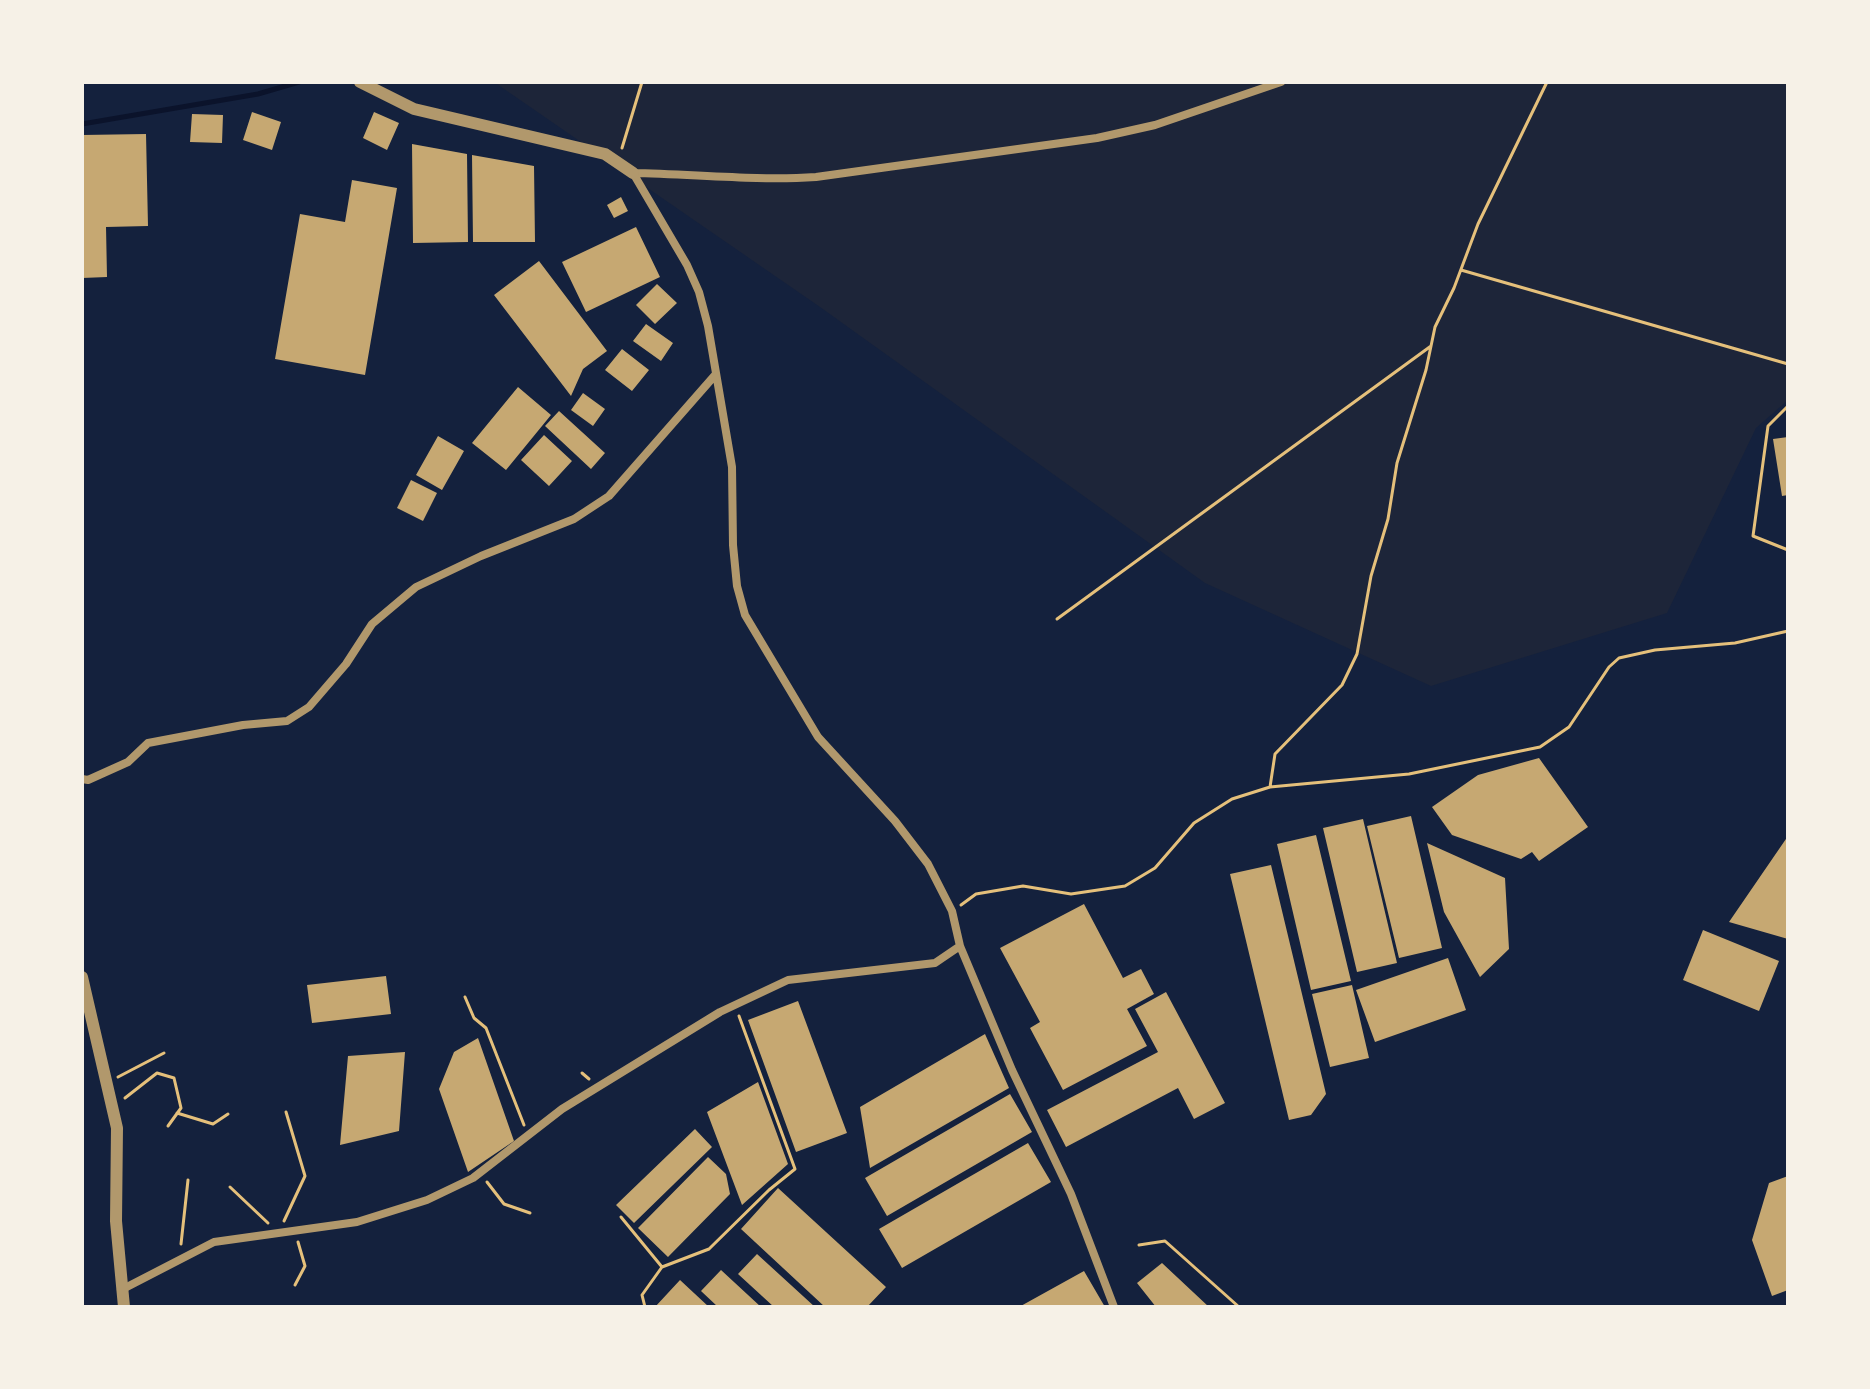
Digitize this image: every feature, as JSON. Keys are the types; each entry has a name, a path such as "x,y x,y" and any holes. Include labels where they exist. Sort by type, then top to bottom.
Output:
{"street":[{"path":"360,82 414,109 605,154 633,173 687,265 699,292 732,467 733,545 737,586 745,615 818,737 920,853 952,911 960,946 1012,1070 1071,1194 1114,1307"},
{"path":"633,173 772,180 816,177 1097,138 1155,125 1281,82"},
{"path":"82,779 88,780 128,762 148,743 243,725 287,721 309,707 346,664 372,624 416,587 481,556 574,519 609,496 716,374"},
{"path":"121,1290 214,1242 357,1222 427,1200 480,1172 562,1109 735,1005 788,980 935,963 960,946"},
{"path":"82,977 117,1128 116,1221 124,1307"}],"path":[{"path":"618,163 642,82"},
{"path":"1270,787 1275,754 1342,685 1357,654 1371,576 1388,519 1397,463 1426,370 1435,327 1478,224 1547,82"},
{"path":"1461,270 1788,364"},
{"path":"1057,619 1431,346"},
{"path":"1788,406 1768,426 1753,536 1788,550"},
{"path":"952,911 976,894 1023,886 1071,894 1125,886 1155,868 1194,823 1232,799 1270,787 1409,774 1540,747 1569,727 1609,667 1619,658 1655,650 1735,643 1788,631"},
{"path":"465,997 474,1018 486,1028 528,1136"},
{"path":"645,1307 642,1295 662,1267 709,1249 795,1169 735,1005"},
{"path":"107,1083 164,1053"},
{"path":"112,1108 157,1073 174,1078 181,1108 168,1126"},
{"path":"230,1187 278,1233 305,1176 286,1112"},
{"path":"177,1113 213,1124 228,1114"},
{"path":"480,1172 504,1204 530,1213"},
{"path":"179,1260 188,1180"},
{"path":"621,1217 662,1267"},
{"path":"295,1231 305,1266 295,1285"},
{"path":"1139,1245 1165,1241 1239,1307"}],"shaded area":[{"path":"494,82 1788,82 1788,400 1756,428 1667,613 1431,686 1205,583 820,307"}],"building":[{"path":"252,112 281,122 272,150 243,140"},
{"path":"374,112 399,123 387,150 363,138"},
{"path":"192,114 223,115 222,143 190,142"},
{"path":"146,134 148,226 106,227 107,277 82,278 82,135"},
{"path":"412,144 467,154 468,242 413,243"},
{"path":"472,155 534,166 535,242 473,242"},
{"path":"352,180 397,188 365,375 275,359 300,214 345,222"},
{"path":"621,197 628,211 614,218 607,205"},
{"path":"636,227 660,277 586,312 562,262"},
{"path":"539,261 607,351 583,369 571,396 494,295"},
{"path":"657,284 677,303 655,324 636,305"},
{"path":"646,324 673,343 661,361 633,341"},
{"path":"622,349 649,370 632,391 605,370"},
{"path":"518,387 551,415 506,470 472,443"},
{"path":"583,393 605,409 593,426 571,410"},
{"path":"559,411 605,453 591,469 545,426"},
{"path":"544,435 572,461 549,486 521,460"},
{"path":"438,436 464,451 442,490 416,475"},
{"path":"1788,437 1788,495 1782,496 1773,439"},
{"path":"411,480 437,493 423,521 397,508"},
{"path":"1539,758 1588,827 1539,861 1532,852 1521,859 1452,835 1432,807 1478,775"},
{"path":"1411,816 1442,948 1399,958 1367,826"},
{"path":"1363,819 1397,963 1357,972 1323,828"},
{"path":"1316,835 1351,981 1311,990 1277,844"},
{"path":"1788,836 1788,939 1729,922"},
{"path":"1427,843 1505,878 1509,949 1480,977 1444,912"},
{"path":"1271,865 1326,1094 1311,1115 1289,1120 1230,874"},
{"path":"1084,904 1123,978 1141,969 1154,994 1127,1009 1147,1046 1063,1090 1030,1028 1040,1022 1000,948"},
{"path":"1703,930 1779,961 1759,1011 1683,980"},
{"path":"1448,958 1466,1010 1375,1042 1356,990"},
{"path":"386,976 391,1014 312,1023 307,985"},
{"path":"1352,985 1369,1058 1330,1067 1312,994"},
{"path":"1166,992 1225,1103 1194,1119 1178,1088 1066,1147 1047,1110 1158,1052 1135,1009"},
{"path":"798,1001 847,1133 796,1152 748,1020"},
{"path":"985,1034 1009,1088 870,1168 860,1107"},
{"path":"478,1038 514,1141 468,1172 439,1089 454,1052"},
{"path":"405,1052 399,1131 340,1145 348,1056"},
{"path":"758,1082 788,1164 742,1205 707,1112"},
{"path":"1010,1094 1032,1132 887,1216 865,1178"},
{"path":"695,1129 712,1147 634,1223 616,1205"},
{"path":"1028,1143 1051,1182 902,1268 879,1229"},
{"path":"708,1157 726,1174 730,1194 668,1257 638,1228"},
{"path":"1788,1176 1788,1290 1772,1296 1752,1240 1769,1183"},
{"path":"778,1188 886,1287 867,1307 825,1307 741,1229"},
{"path":"757,1254 815,1307 774,1307 738,1274"},
{"path":"1162,1263 1209,1307 1156,1307 1137,1283"},
{"path":"721,1270 761,1307 718,1307 701,1291"},
{"path":"1084,1271 1105,1307 1019,1307"},
{"path":"680,1280 709,1307 655,1307"}],"waterway":[{"path":"82,124 258,94 299,82"}]}
